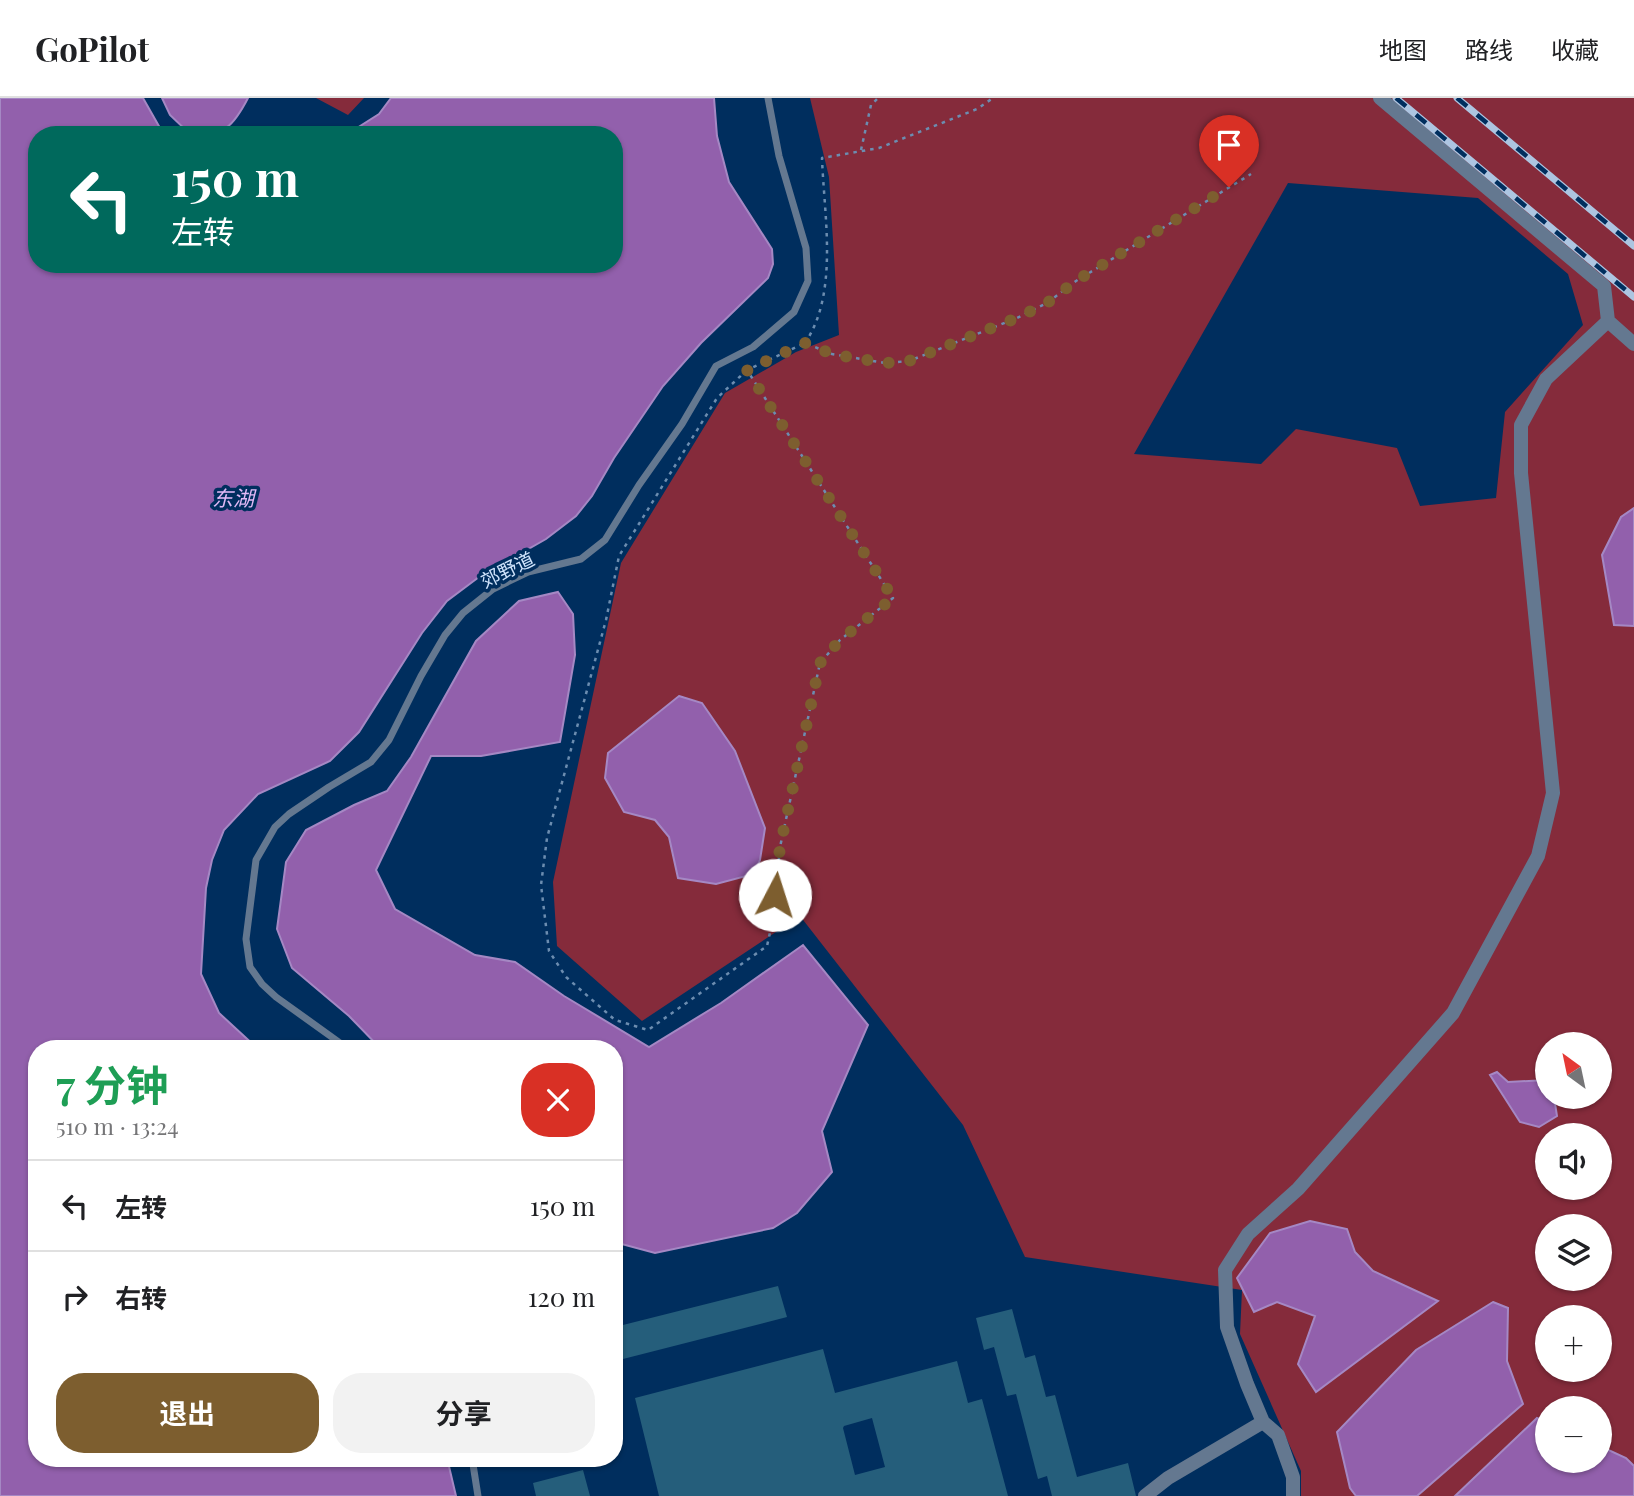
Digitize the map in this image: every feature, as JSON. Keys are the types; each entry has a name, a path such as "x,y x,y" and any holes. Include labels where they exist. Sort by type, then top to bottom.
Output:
{"street":[{"path":"1380,98 1604,286 1608,321 1634,344"},
{"path":"1293,1496 1293,1477 1278,1435 1264,1422 1227,1327 1226,1270 1248,1234 1298,1189 1454,1013 1538,856 1553,793 1521,473 1521,425 1546,379 1608,321"},
{"path":"1145,1496 1168,1478 1264,1422"}],"lane":[{"name":"郊野道","path":"336,1040 276,997 250,967 246,939 256,860 275,827 289,814 371,762 389,740 421,676 445,635 463,613 493,589 528,572 581,559 606,540 639,485 682,424 716,366 753,347 794,312 808,281 806,248 779,156 768,98"},
{"path":"473,1467 478,1496"}],"path":[{"path":"861,150 871,105 877,98"},
{"path":"747,370 893,598 840,640 820,663 780,847 773,919 767,946 648,1030 615,1020 566,977 549,951 541,885 547,838 606,620 619,556 717,398 747,370 805,343 815,328 826,289 822,158 879,148 977,109 993,98"},
{"path":"805,343 832,354 885,363 909,361 1017,318 1047,303 1076,281 1251,174"}],"shaded area":[{"path":"316,98 364,98 348,115"},
{"path":"810,98 1634,98 1634,508 1621,517 1614,625 1634,626 1634,1466 1626,1458 1612,1452 1612,1396 1535,1396 1535,1420 1455,1496 1417,1496 1522,1404 1507,1361 1508,1308 1350,1488 1356,1496 1301,1496 1301,1471 1240,1334 1242,1290 1025,1257 963,1125 800,916 642,1021 557,946 553,882 621,563 725,393 796,352 839,335 829,177","holes":["1288,183 1478,198 1568,274 1583,325 1505,412 1496,498 1420,506 1397,448 1296,429 1261,464 1134,454","1346,1229 1355,1252 1373,1271 1438,1301 1298,1364 1315,1316 1277,1302"]}],"water":[{"name":"东湖","path":"0,98 143,98 159,126 28,126 28,273 623,273 623,126 360,126 379,114 391,98 714,98 717,136 729,182 772,249 773,264 768,278 701,343 663,386 614,458 592,496 576,516 546,539 479,577 447,601 422,633 359,732 330,761 258,794 224,830 212,860 206,888 201,974 219,1013 248,1040 28,1040 28,1467 449,1467 456,1496 0,1496"},
{"path":"162,98 248,98 238,116 228,126 182,126 170,115"},
{"path":"1634,508 1634,626 1614,625 1602,555 1621,517"},
{"path":"558,592 573,614 575,655 560,742 481,756 431,756 376,870 395,909 475,955 515,962 564,996 649,1047 721,1003 803,945 868,1025 822,1131 832,1172 797,1213 773,1228 655,1253 623,1244 623,1040 372,1040 349,1016 292,968 277,929 286,862 306,830 387,791 411,757 476,641 519,601"},
{"path":"679,696 702,703 735,751 765,828 760,860 754,874 716,884 678,878 669,837 655,820 624,812 605,778 608,753"},
{"path":"1497,1072 1508,1082 1535,1081 1535,1110 1556,1110 1557,1116 1546,1123 1535,1123 1535,1126 1520,1122 1490,1075"},
{"path":"1310,1221 1347,1229 1355,1252 1373,1271 1438,1301 1316,1392 1298,1364 1315,1316 1277,1302 1254,1312 1237,1278 1270,1233"},
{"path":"1493,1302 1508,1308 1507,1361 1523,1404 1417,1496 1356,1496 1350,1488 1337,1432 1416,1350"},
{"path":"1535,1420 1535,1473 1612,1473 1612,1452 1626,1458 1634,1466 1634,1496 1455,1496"}],"building":[{"path":"778,1286 787,1317 623,1359 623,1325"},
{"path":"1012,1309 1025,1358 1035,1355 1046,1397 1055,1395 1077,1477 1128,1463 1136,1496 1052,1496 1047,1476 1038,1479 1016,1394 1007,1396 994,1347 984,1350 976,1318"},
{"path":"823,1349 835,1393 957,1361 968,1403 982,1399 1008,1496 659,1496 635,1398","holes":["872,1418 885,1467 855,1475 844,1426"]},
{"path":"583,1470 590,1496 536,1496 533,1483"}],"railway":[{"path":"1396,98 1634,297"},
{"path":"1457,98 1634,246"}],"route":[{"path":"775,895 780,847 820,663 840,640 893,598 747,370 805,343 832,354 885,363 909,361 1017,318 1047,303 1076,281 1229,187"}]}
